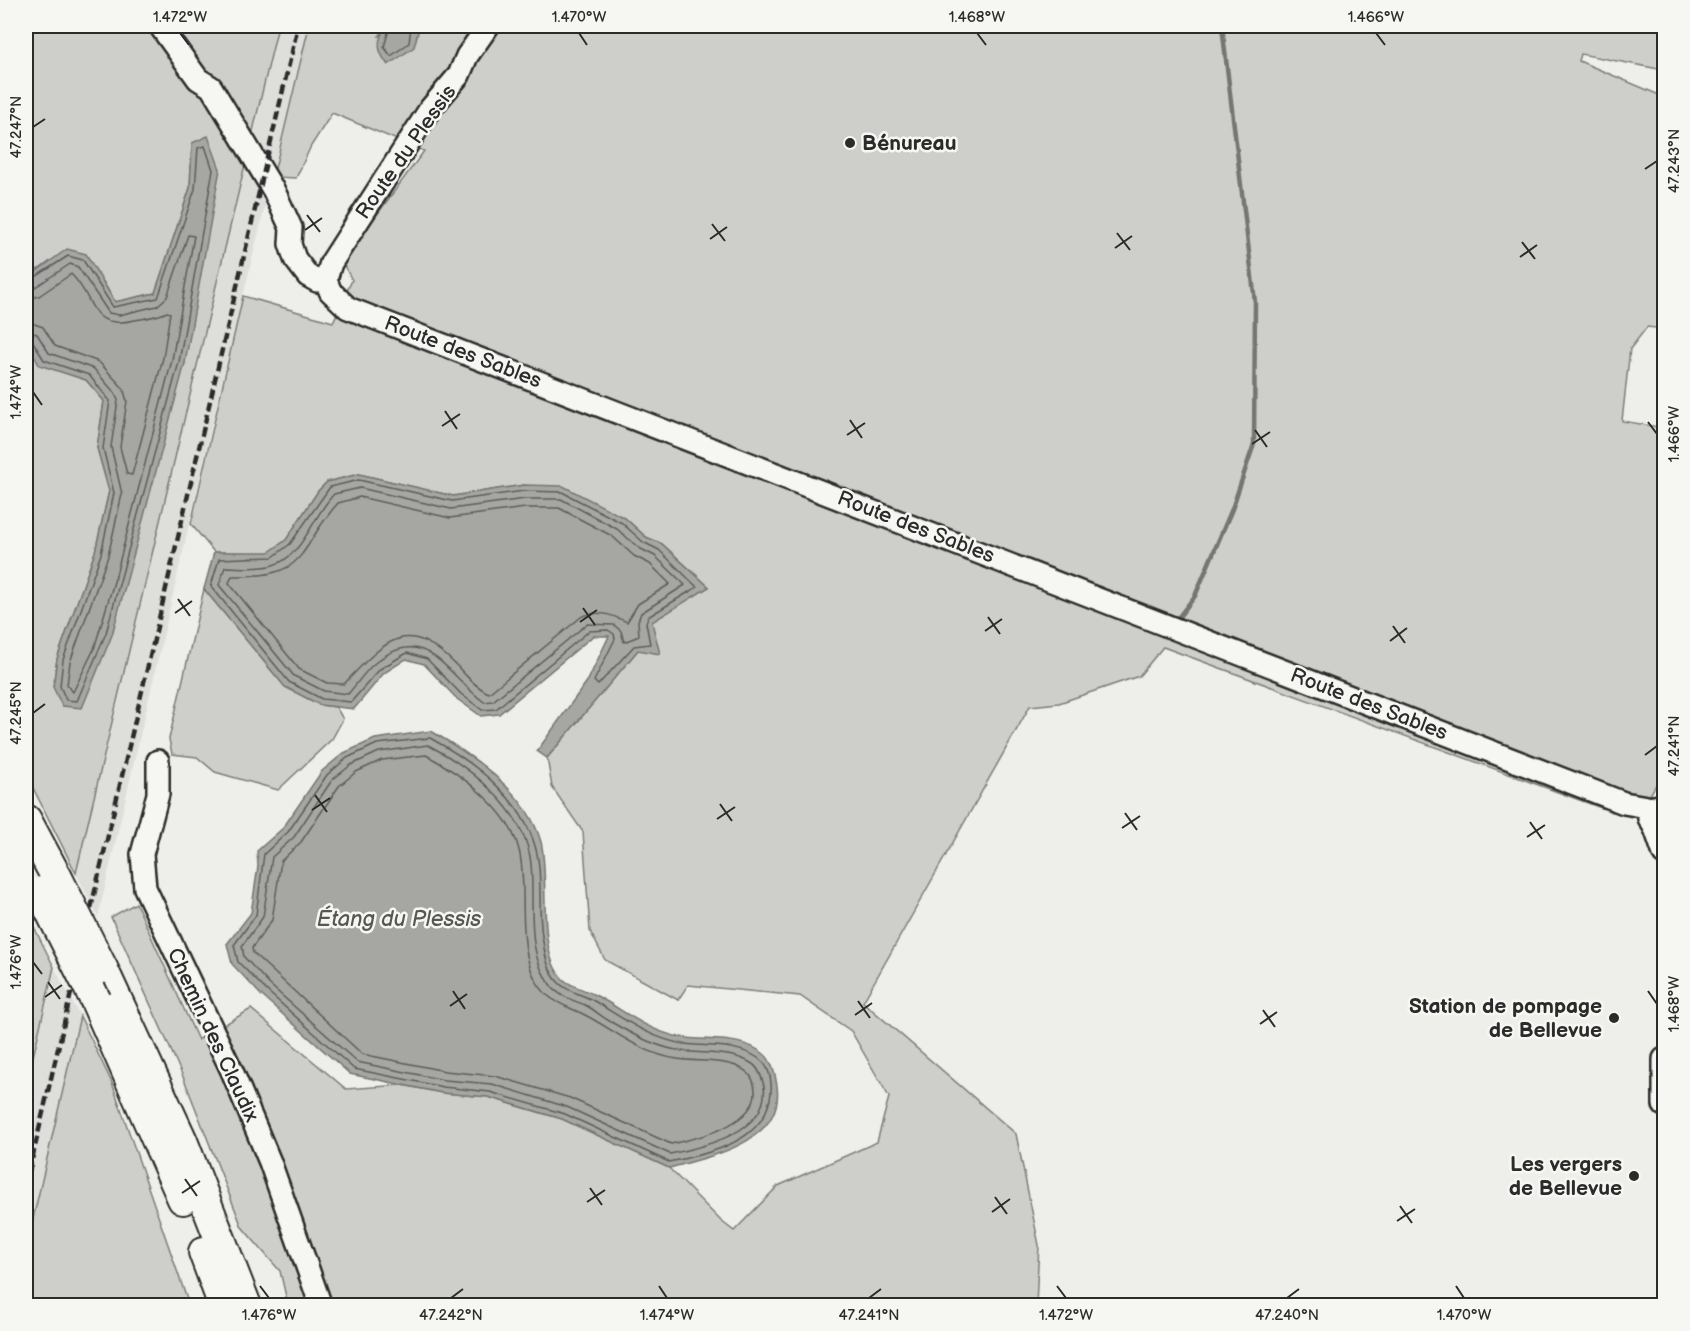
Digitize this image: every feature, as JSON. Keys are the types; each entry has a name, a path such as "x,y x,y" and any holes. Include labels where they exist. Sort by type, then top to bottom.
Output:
{"highway":[{"path":"26,820 49,885 96,1001 149,1117 224,1305"},
{"path":"26,864 49,885 102,968 182,1140 246,1305"},
{"path":"196,1232 188,1244 207,1305"}],"street":[{"path":"160,26 198,79 211,87 274,191 291,228 290,244 295,259 308,276 317,281 326,279"},
{"name":"Route du Plessis","path":"326,279 331,263 430,109 459,75 467,56 488,26"},
{"name":"Route des Sables","path":"326,279 330,291 348,308 1658,818"},
{"name":"Chemin des Claudix","path":"158,760 158,794 142,854 145,888 232,1071 270,1162 321,1305"},
{"path":"1658,818 1665,854"},
{"path":"1665,1059 1665,1105"}],"shaded area":[{"path":"26,26 278,26 76,873 26,774 26,340 40,365 86,380 104,401 97,448 109,491 95,552 57,659 53,687 185,363 192,143 190,188 155,293 115,302 98,273 36,269 26,279"},
{"path":"278,26 309,26 227,362 98,917 76,873"},
{"path":"309,26 386,26 379,36 418,32 417,26 1664,26 1664,70 1581,54 1579,61 1664,97 1664,150 1655,177 1664,179 1664,329 1647,327 1630,349 1622,421 1664,428 1664,771 1650,795 1612,812 1163,647 1139,676 1059,703 1030,706 863,1002 1016,1134 1039,1245 1036,1305 288,1305 280,1271 242,1227 184,1079 111,917 136,903 198,1040 251,1009 346,1089 402,1085 442,1093 488,1097 562,1119 669,1168 721,1221 734,1231 778,1186 877,1142 889,1097 851,1031 800,996 688,985 678,1000 605,960 590,931 583,832 552,787 547,758 638,650 651,622 709,587 662,544 646,537 625,518 524,485 453,496 359,474 327,482 318,491 286,540 269,553 214,552 191,524 243,296 333,322 352,280 342,262 424,151 332,113 311,146 296,178 273,177"},
{"path":"204,589 285,687 320,705 336,707 343,719 332,739 278,790 215,772 197,757 172,754 169,739"},
{"path":"26,911 54,967 26,1087"},
{"path":"54,967 80,1016 26,1249 26,1087"},
{"path":"80,1016 112,1083 189,1305 26,1305 26,1249"}],"water":[{"path":"386,26 417,26 418,32 414,47 388,65 379,46"},
{"path":"208,136 220,169 185,363 112,635 82,708 62,706 53,687 57,659 95,552 109,491 97,448 104,401 86,380 39,365 26,340 26,279 67,249 86,254 115,302 155,293 190,188 192,143"},
{"path":"359,474 453,496 524,485 563,486 625,518 646,537 662,544 709,587 652,622 660,654 638,650 547,758 537,751 588,680 609,636 593,636 499,714 481,716 457,699 424,664 406,659 384,673 354,709 320,705 285,687 204,589 214,552 269,552 286,540 318,491 327,482"},
{"name":"Étang du Plessis","path":"431,731 464,752 496,777 524,807 534,824 541,842 543,857 549,952 563,979 657,1030 680,1037 745,1044 767,1057 776,1078 776,1105 769,1121 757,1134 722,1152 669,1168 562,1119 488,1097 442,1093 350,1074 261,995 232,964 227,944 251,913 258,866 257,851 283,828 322,771 344,753 375,739"}],"waterway":[{"path":"1178,618 1195,596 1232,509 1254,444 1255,302 1222,26"}],"railway":[{"path":"26,1185 298,26"}],"place":[{"name":"Bénureau","path":"850,143"},
{"name":"Station de pompage de Bellevue","path":"1614,1018"},
{"name":"Les vergers de Bellevue","path":"1634,1176"}]}
